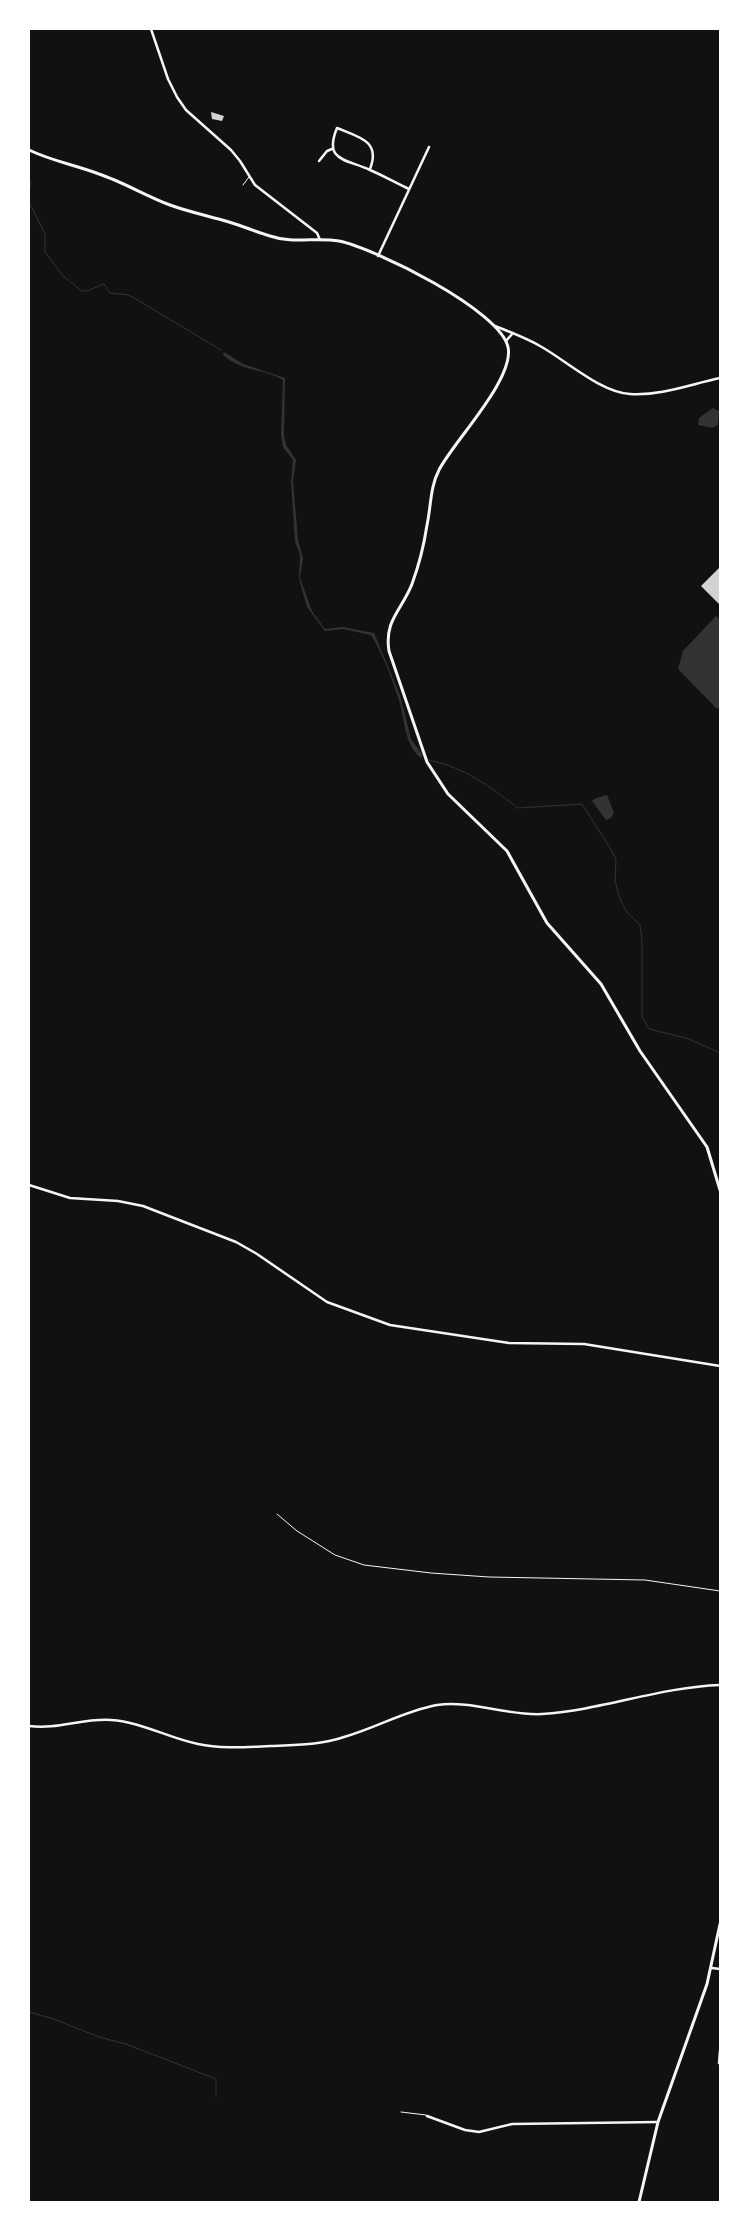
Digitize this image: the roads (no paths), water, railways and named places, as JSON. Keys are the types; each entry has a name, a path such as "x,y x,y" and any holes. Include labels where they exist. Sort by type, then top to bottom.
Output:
{"street":[{"path":"152,29 177,97 186,110 231,150 240,160 255,185 317,233 320,240"},
{"path":"370,170 374,158 373,150 366,141 337,128 332,140 333,149 337,157 410,189"},
{"path":"378,256 428,147"},
{"path":"319,161 327,150 333,149"},
{"path":"29,150 51,160 108,177 181,209 233,223 277,238 298,241 320,240 341,242 378,256 435,283 480,313 506,341 508,354 500,378 468,431 444,461 436,476 417,569 407,596 391,620 387,640 389,652 427,762 437,778 463,810 507,851 547,923 601,984 640,1051 707,1146 720,1190"},
{"path":"494,326 538,345 602,385 619,392 637,394 675,390 720,378"},
{"path":"506,341 513,333"},
{"path":"29,1185 70,1198 118,1201 143,1206 236,1242 257,1254 326,1302 390,1326 509,1343 584,1344 720,1366"},
{"path":"29,1726 44,1728 85,1721 111,1720 140,1725 198,1744 231,1747 292,1745 336,1740 410,1712 438,1705 458,1704 513,1714 541,1714 587,1710 672,1690 720,1685"},
{"path":"639,2202 658,2122 712,1968 720,1924"},
{"path":"712,1968 720,1969"},
{"path":"719,2063 720,2051"},
{"path":"427,2116 465,2130 479,2132 507,2124 658,2122"}],"lane":[{"path":"243,185 250,177"},
{"path":"277,1514 297,1531 335,1555 355,1563 373,1567 489,1577 645,1580 720,1590"},
{"path":"401,2112 427,2116"}],"waterway":[{"path":"29,180 31,182 29,191"},
{"path":"29,202 45,234 45,252 63,276 82,291 87,291 104,284 110,293 129,295 221,350"},
{"path":"429,760 466,773 487,785 518,808 582,804 616,860 615,881 620,899 626,911 640,925 642,941 642,1017 649,1029 689,1039 720,1053"},
{"path":"29,2012 54,2019 99,2037 126,2044 216,2079 216,2097"}]}
